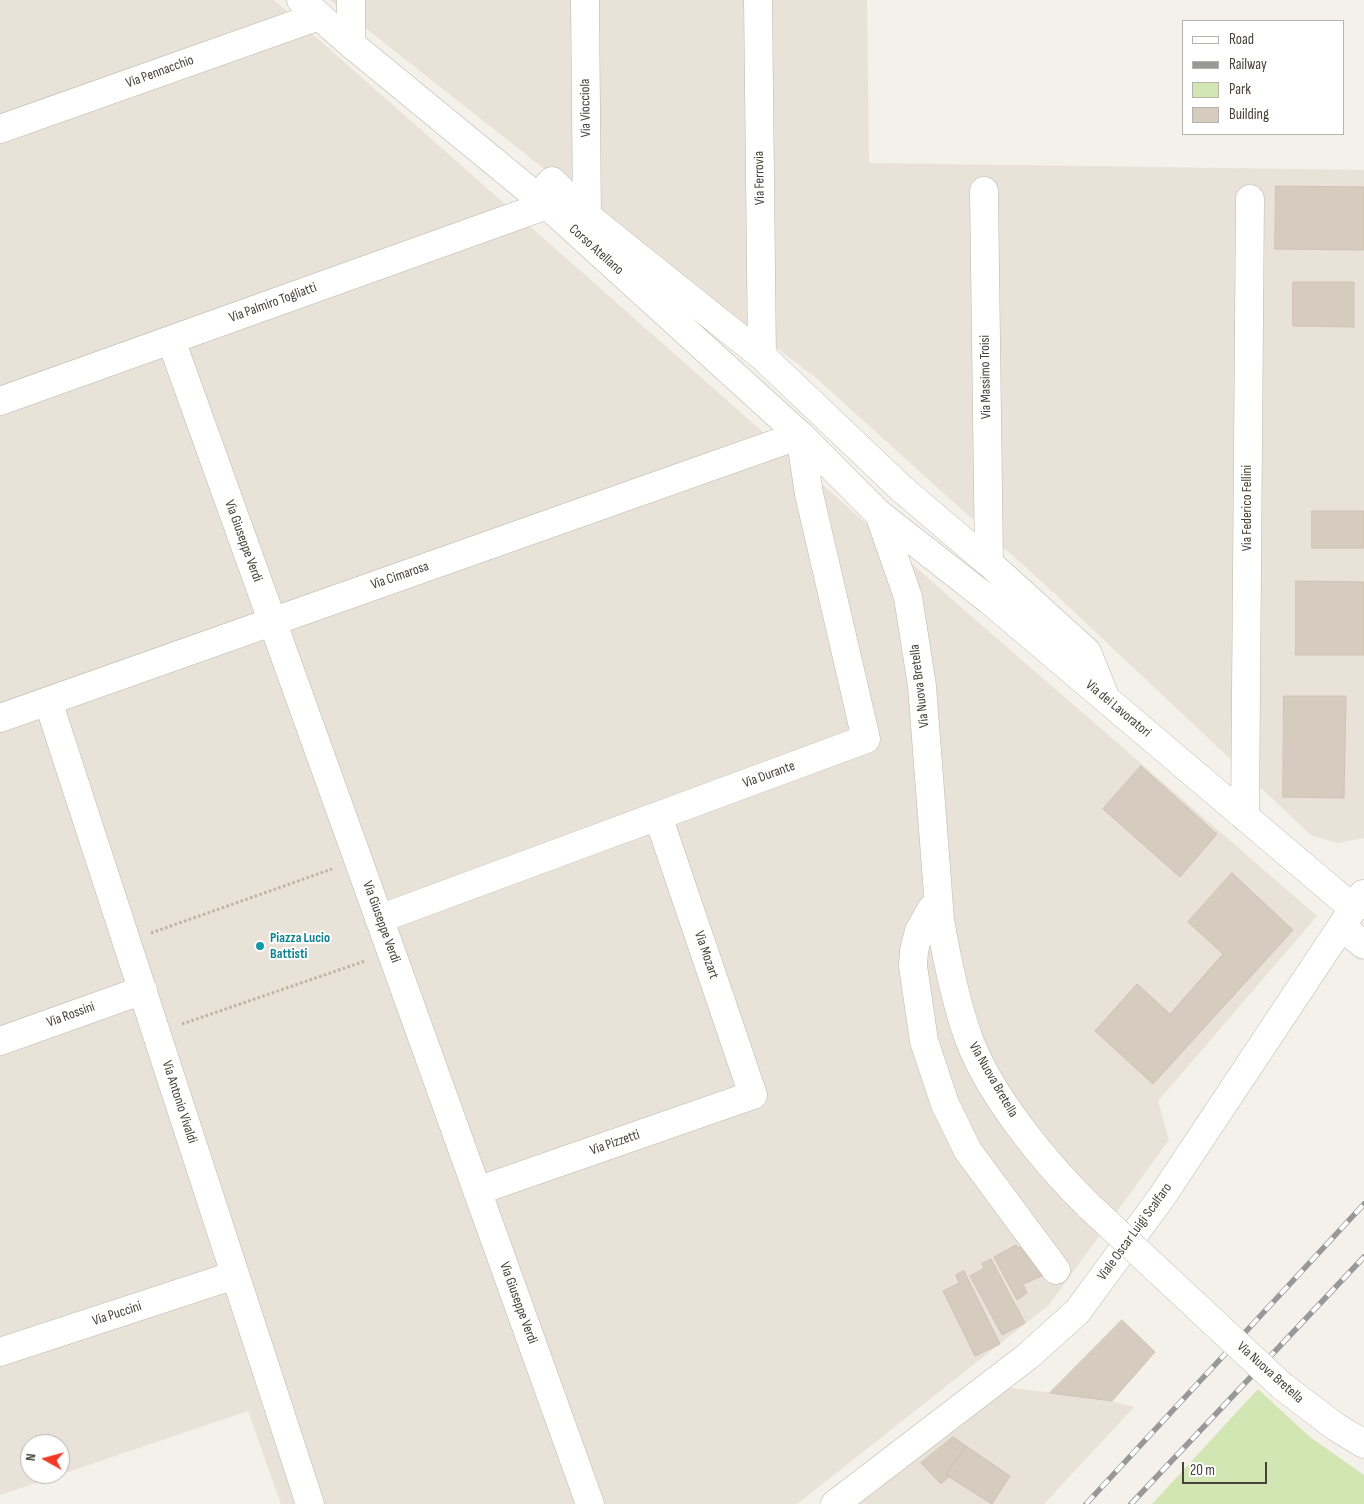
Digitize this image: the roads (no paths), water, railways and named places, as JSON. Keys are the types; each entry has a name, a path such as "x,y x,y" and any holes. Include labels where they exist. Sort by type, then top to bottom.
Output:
{"street":[{"path":"350,0 351,44"},
{"name":"Via Viocciola","path":"585,0 587,216"},
{"name":"Via Ferrovia","path":"758,0 762,356"},
{"name":"Corso Atellano","path":"310,8 547,205 800,435 879,514"},
{"name":"Via Pennacchio","path":"0,129 310,8"},
{"path":"547,205 545,193 547,186 552,182 587,216 762,356 902,489 989,563 1087,652 1106,699"},
{"name":"Via Massimo Troisi","path":"984,191 989,563"},
{"name":"Via Federico Fellini","path":"1245,816 1250,199"},
{"name":"Via Palmiro Togliatti","path":"0,401 547,205"},
{"name":"Via Giuseppe Verdi","path":"171,340 590,1504"},
{"name":"Via Cimarosa","path":"0,718 800,435"},
{"name":"Via Durante","path":"380,919 866,739 809,494 800,435"},
{"name":"Via dei Lavoratori","path":"879,514 989,600 1245,816 1353,910 1364,945"},
{"name":"Via Nuova Bretella","path":"879,514 908,598 922,686 938,902 945,952 970,1041 980,1061 1013,1117 1070,1187 1089,1206 1282,1386 1336,1427 1364,1444"},
{"name":"Via Antonio Vivaldi","path":"48,701 310,1504"},
{"name":"Via Mozart","path":"658,816 754,1095"},
{"path":"938,902 922,925 916,939 914,951 913,966 924,1041 945,1104 968,1150 1056,1270"},
{"name":"Viale Oscar Luigi Scalfaro","path":"835,1504 1028,1356 1077,1312 1161,1198 1353,910"},
{"name":"Via Rossini","path":"0,1041 142,990"},
{"name":"Via Pizzetti","path":"477,1191 754,1095"},
{"name":"Via Puccini","path":"0,1352 235,1275"}],"railway":[{"path":"1086,1504 1364,1204"},
{"path":"1131,1504 1364,1257"}],"place":[{"name":"Piazza Lucio Battisti","path":"260,946"}]}
